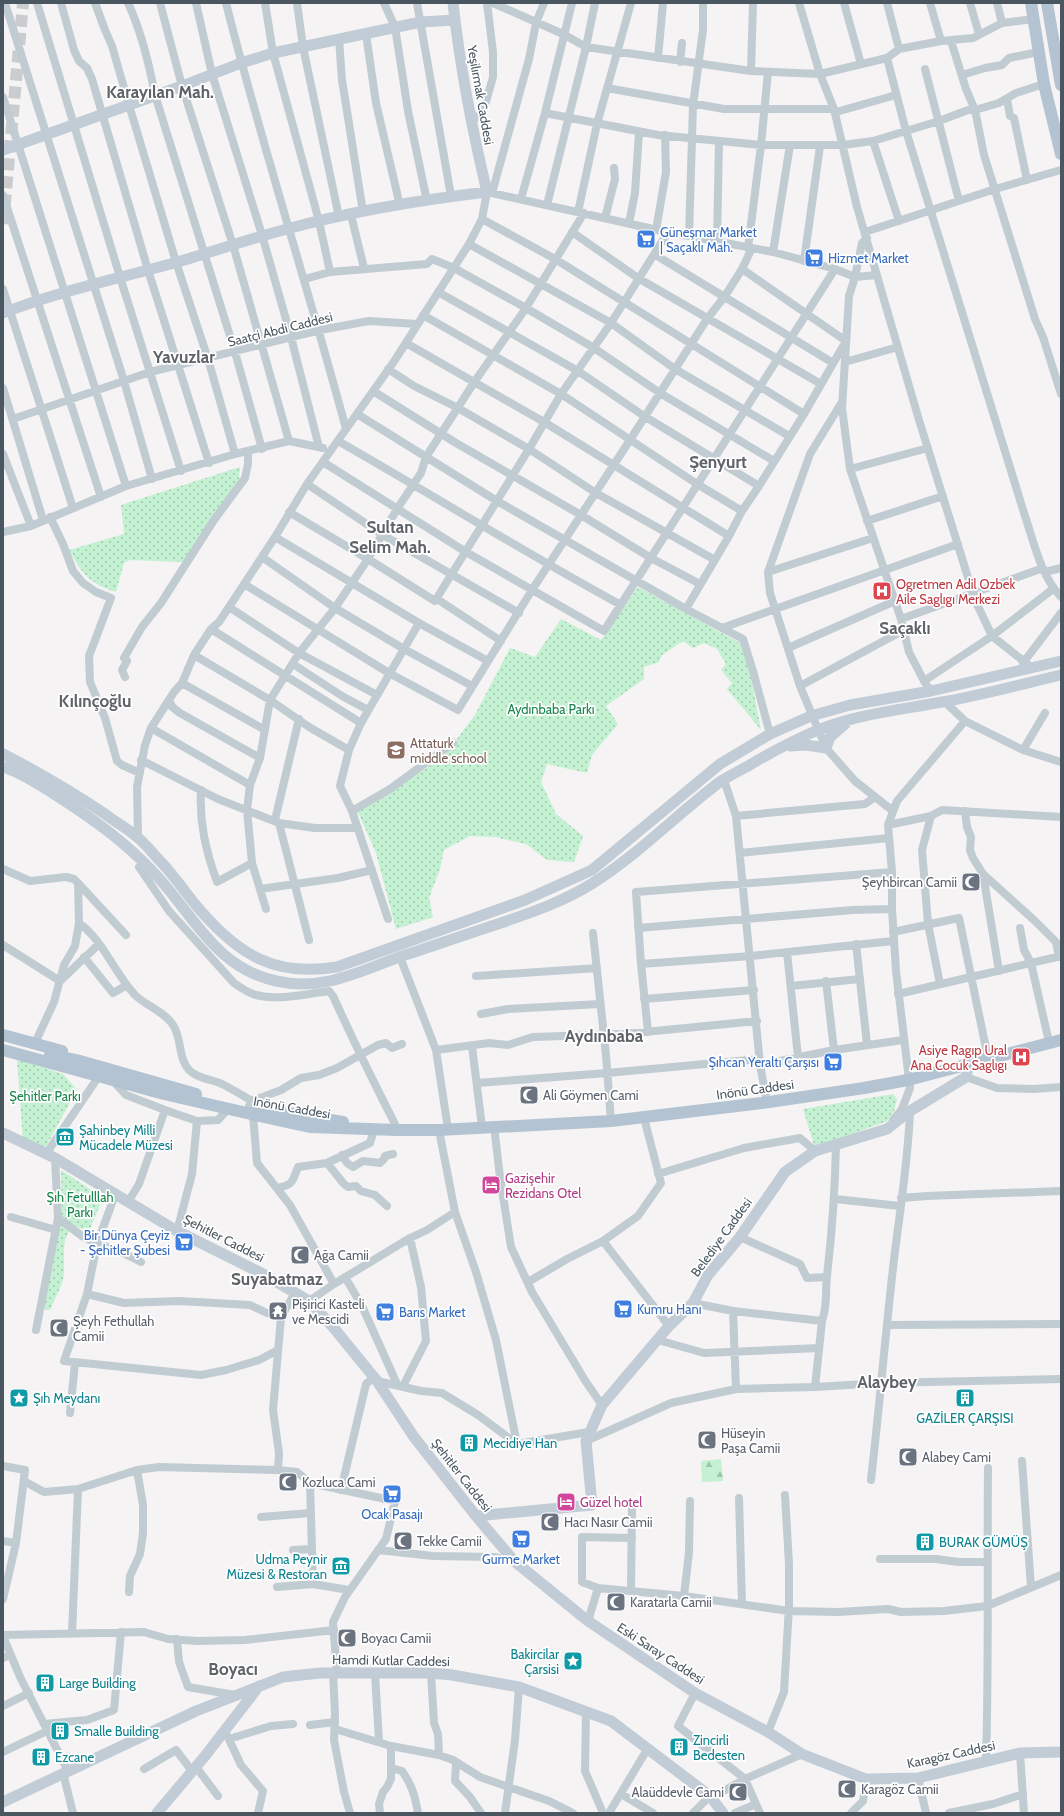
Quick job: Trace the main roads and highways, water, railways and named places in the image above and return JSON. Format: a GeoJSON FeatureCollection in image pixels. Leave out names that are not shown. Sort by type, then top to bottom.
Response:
{"type":"FeatureCollection","features":[{"type":"Feature","properties":{"kind":"main road"},"geometry":{"type":"LineString","coordinates":[[1031,3],[1044,84],[1061,154]]}},
{"type":"Feature","properties":{"kind":"main road"},"geometry":{"type":"LineString","coordinates":[[1047,3],[1061,85]]}},
{"type":"Feature","properties":{"kind":"main road","name":"Inönü Caddesi"},"geometry":{"type":"LineString","coordinates":[[164,1085],[251,1107],[310,1127],[374,1130],[443,1129],[610,1121],[767,1102],[908,1080],[968,1063],[1057,1042],[1061,1035]]}},
{"type":"Feature","properties":{"kind":"main road"},"geometry":{"type":"LineString","coordinates":[[5,1037],[36,1043],[164,1085]]}},
{"type":"Feature","properties":{"kind":"main road"},"geometry":{"type":"LineString","coordinates":[[5,1037],[136,1086]]}},
{"type":"Feature","properties":{"kind":"main road"},"geometry":{"type":"LineString","coordinates":[[3,1050],[136,1086]]}},
{"type":"Feature","properties":{"kind":"main road"},"geometry":{"type":"LineString","coordinates":[[58,1057],[80,1061],[164,1085]]}},
{"type":"Feature","properties":{"kind":"main road","name":"Inönü Caddesi"},"geometry":{"type":"LineString","coordinates":[[136,1086],[227,1110],[251,1107],[342,1122],[396,1126],[440,1125],[443,1129]]}},
{"type":"Feature","properties":{"kind":"tunnel"},"geometry":{"type":"LineString","coordinates":[[3,224],[23,3]]}},
{"type":"Feature","properties":{"kind":"place","name":"Güneşmar Market | Saçaklı Mah."},"geometry":{"type":"Point","coordinates":[646,239]}},
{"type":"Feature","properties":{"kind":"place","name":"Hizmet Market"},"geometry":{"type":"Point","coordinates":[814,258]}},
{"type":"Feature","properties":{"kind":"place","name":"Ogretmen Adil Ozbek Aile Saglıgı Merkezi"},"geometry":{"type":"Point","coordinates":[882,591]}},
{"type":"Feature","properties":{"kind":"place","name":"Attaturk middle school"},"geometry":{"type":"Point","coordinates":[396,750]}},
{"type":"Feature","properties":{"kind":"place","name":"Şeyhbircan Camii"},"geometry":{"type":"Point","coordinates":[971,882]}},
{"type":"Feature","properties":{"kind":"place","name":"Asiye Ragıp Ural Ana Cocuk Saglıgı"},"geometry":{"type":"Point","coordinates":[1021,1057]}},
{"type":"Feature","properties":{"kind":"place","name":"Şıhcan Yeraltı Çarşısı"},"geometry":{"type":"Point","coordinates":[833,1062]}},
{"type":"Feature","properties":{"kind":"place","name":"Ali Göymen Cami"},"geometry":{"type":"Point","coordinates":[529,1095]}},
{"type":"Feature","properties":{"kind":"place","name":"Şahinbey Milli Mücadele Müzesi"},"geometry":{"type":"Point","coordinates":[65,1137]}},
{"type":"Feature","properties":{"kind":"place","name":"Gazişehir Rezidans Otel"},"geometry":{"type":"Point","coordinates":[491,1185]}},
{"type":"Feature","properties":{"kind":"place","name":"Bir Dünya Çeyiz - Şehitler Şubesi"},"geometry":{"type":"Point","coordinates":[184,1242]}},
{"type":"Feature","properties":{"kind":"place","name":"Ağa Camii"},"geometry":{"type":"Point","coordinates":[300,1255]}},
{"type":"Feature","properties":{"kind":"place","name":"Kumru Hanı"},"geometry":{"type":"Point","coordinates":[623,1309]}},
{"type":"Feature","properties":{"kind":"place","name":"Pişirici Kasteli ve Mescidi"},"geometry":{"type":"Point","coordinates":[278,1311]}},
{"type":"Feature","properties":{"kind":"place","name":"Barıs Market"},"geometry":{"type":"Point","coordinates":[385,1312]}},
{"type":"Feature","properties":{"kind":"place","name":"Şeyh Fethullah Camii"},"geometry":{"type":"Point","coordinates":[59,1328]}},
{"type":"Feature","properties":{"kind":"place","name":"Şıh Meydanı"},"geometry":{"type":"Point","coordinates":[19,1398]}},
{"type":"Feature","properties":{"kind":"place","name":"GAZİLER ÇARŞISI"},"geometry":{"type":"Point","coordinates":[965,1398]}},
{"type":"Feature","properties":{"kind":"place","name":"Hüseyin Paşa Camii"},"geometry":{"type":"Point","coordinates":[707,1440]}},
{"type":"Feature","properties":{"kind":"place","name":"Mecidiye Han"},"geometry":{"type":"Point","coordinates":[469,1443]}},
{"type":"Feature","properties":{"kind":"place","name":"Alabey Cami"},"geometry":{"type":"Point","coordinates":[908,1457]}},
{"type":"Feature","properties":{"kind":"place","name":"Kozluca Cami"},"geometry":{"type":"Point","coordinates":[288,1482]}},
{"type":"Feature","properties":{"kind":"place","name":"Ocak Pasajı"},"geometry":{"type":"Point","coordinates":[392,1494]}},
{"type":"Feature","properties":{"kind":"place","name":"Güzel hotel"},"geometry":{"type":"Point","coordinates":[566,1502]}},
{"type":"Feature","properties":{"kind":"place","name":"Hacı Nasır Camii"},"geometry":{"type":"Point","coordinates":[550,1522]}},
{"type":"Feature","properties":{"kind":"place","name":"Gurme Market"},"geometry":{"type":"Point","coordinates":[521,1539]}},
{"type":"Feature","properties":{"kind":"place","name":"Tekke Camii"},"geometry":{"type":"Point","coordinates":[403,1541]}},
{"type":"Feature","properties":{"kind":"place","name":"BURAK GÜMÜŞ"},"geometry":{"type":"Point","coordinates":[925,1542]}},
{"type":"Feature","properties":{"kind":"place","name":"Udma Peynir Müzesi & Restoran"},"geometry":{"type":"Point","coordinates":[341,1566]}},
{"type":"Feature","properties":{"kind":"place","name":"Karatarla Camii"},"geometry":{"type":"Point","coordinates":[616,1602]}},
{"type":"Feature","properties":{"kind":"place","name":"Boyacı Camii"},"geometry":{"type":"Point","coordinates":[347,1638]}},
{"type":"Feature","properties":{"kind":"place","name":"Bakircilar Çarsisi"},"geometry":{"type":"Point","coordinates":[573,1661]}},
{"type":"Feature","properties":{"kind":"place","name":"Large Building"},"geometry":{"type":"Point","coordinates":[45,1683]}},
{"type":"Feature","properties":{"kind":"place","name":"Smalle Building"},"geometry":{"type":"Point","coordinates":[60,1731]}},
{"type":"Feature","properties":{"kind":"place","name":"Zincirli Bedesten"},"geometry":{"type":"Point","coordinates":[679,1747]}},
{"type":"Feature","properties":{"kind":"place","name":"Ezcane"},"geometry":{"type":"Point","coordinates":[41,1757]}},
{"type":"Feature","properties":{"kind":"place","name":"Karagöz Camii"},"geometry":{"type":"Point","coordinates":[847,1789]}},
{"type":"Feature","properties":{"kind":"place","name":"Alaüddevle Cami"},"geometry":{"type":"Point","coordinates":[738,1792]}},
{"type":"Feature","properties":{"kind":"district","name":"Karayılan Mah."},"geometry":{"type":"Point","coordinates":[160,92]}},
{"type":"Feature","properties":{"kind":"district","name":"Yavuzlar"},"geometry":{"type":"Point","coordinates":[184,357]}},
{"type":"Feature","properties":{"kind":"district","name":"Şenyurt"},"geometry":{"type":"Point","coordinates":[718,462]}},
{"type":"Feature","properties":{"kind":"district","name":"Sultan Selim Mah."},"geometry":{"type":"Point","coordinates":[390,537]}},
{"type":"Feature","properties":{"kind":"district","name":"Saçaklı"},"geometry":{"type":"Point","coordinates":[905,628]}},
{"type":"Feature","properties":{"kind":"district","name":"Kılınçoğlu"},"geometry":{"type":"Point","coordinates":[95,701]}},
{"type":"Feature","properties":{"kind":"district","name":"Aydınbaba"},"geometry":{"type":"Point","coordinates":[604,1036]}},
{"type":"Feature","properties":{"kind":"district","name":"Suyabatmaz"},"geometry":{"type":"Point","coordinates":[277,1279]}},
{"type":"Feature","properties":{"kind":"district","name":"Alaybey"},"geometry":{"type":"Point","coordinates":[887,1382]}},
{"type":"Feature","properties":{"kind":"district","name":"Boyacı"},"geometry":{"type":"Point","coordinates":[233,1669]}},
{"type":"Feature","properties":{"kind":"park label","name":"Aydınbaba Parkı"},"geometry":{"type":"Point","coordinates":[551,709]}},
{"type":"Feature","properties":{"kind":"park label","name":"Şehitler Parkı"},"geometry":{"type":"Point","coordinates":[45,1096]}},
{"type":"Feature","properties":{"kind":"park label","name":"Şıh Fetulllah Parkı"},"geometry":{"type":"Point","coordinates":[80,1204]}}]}
